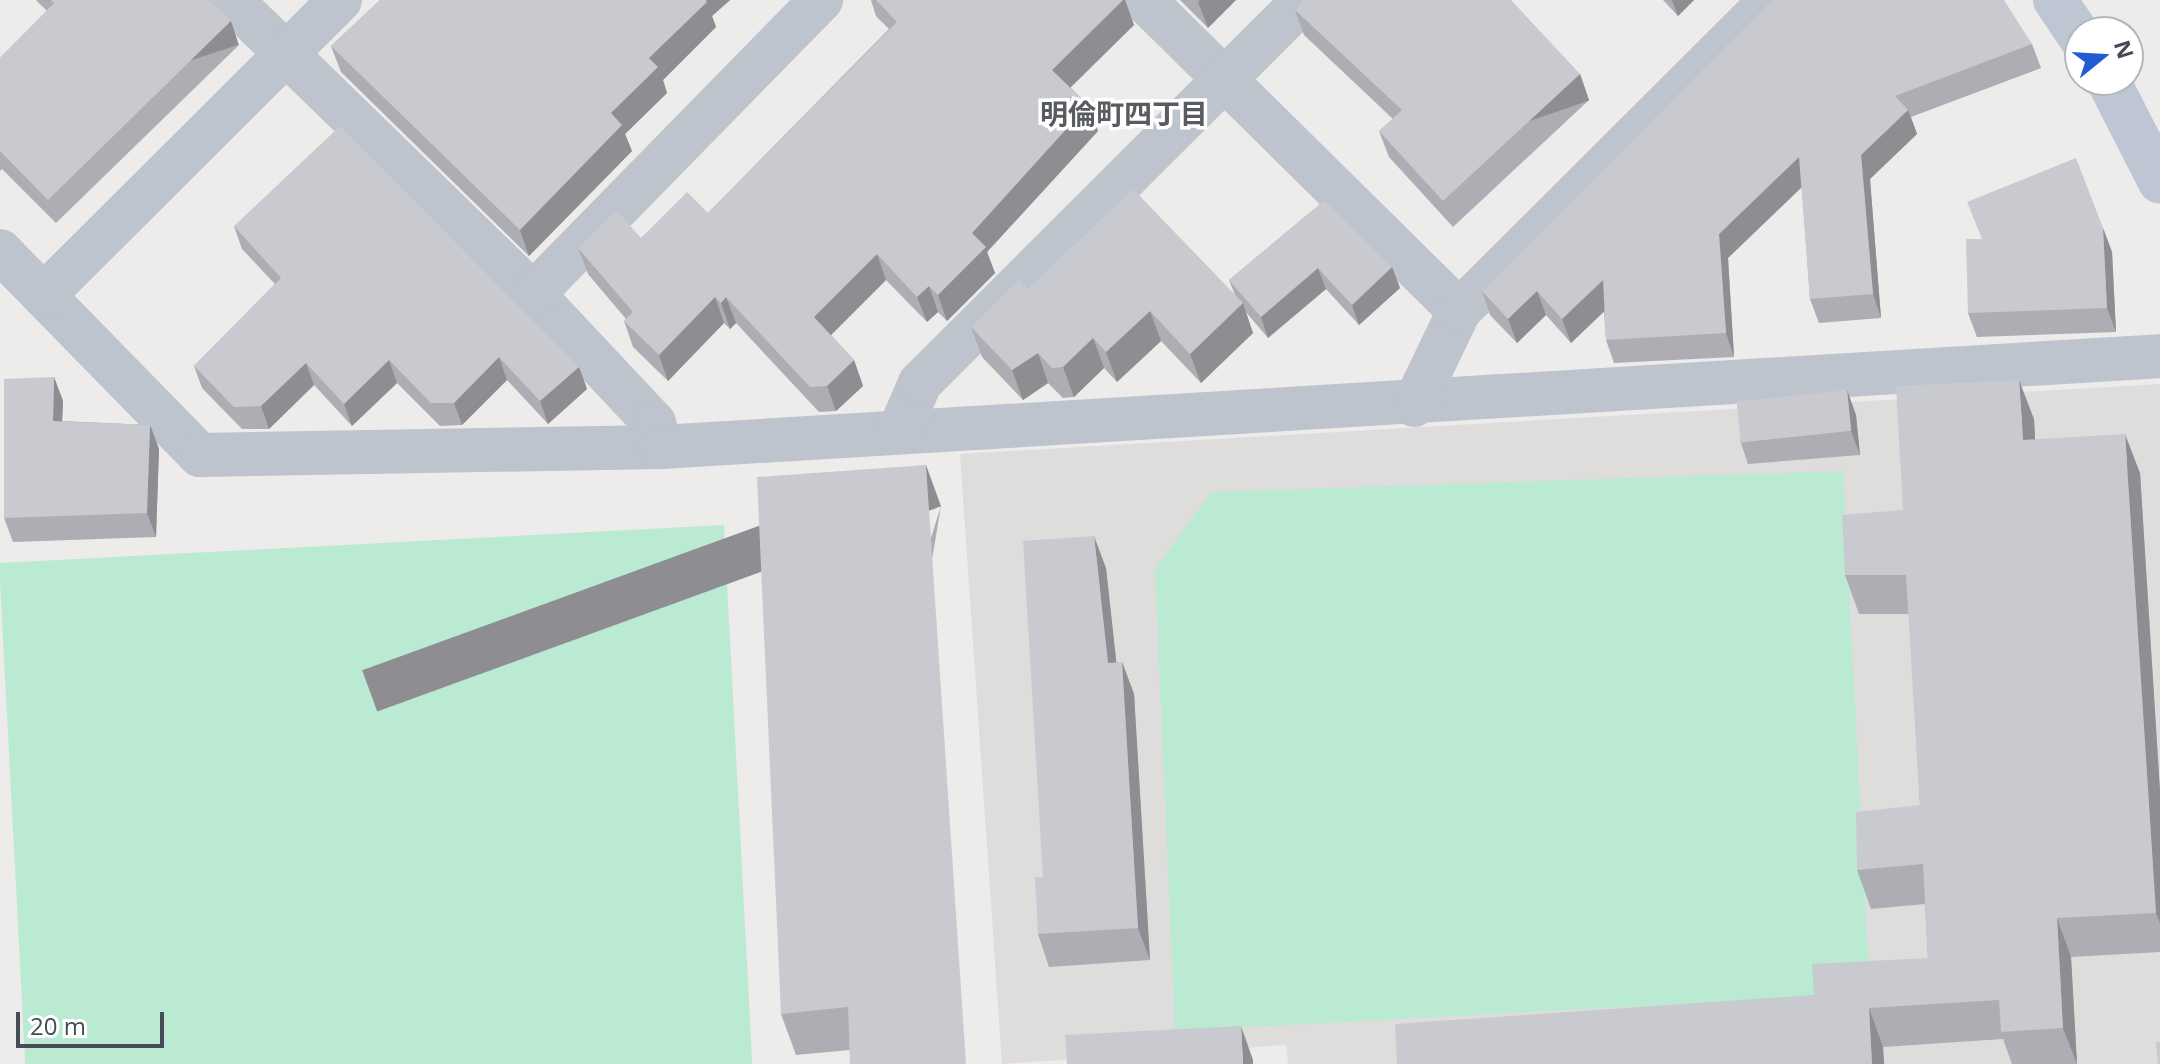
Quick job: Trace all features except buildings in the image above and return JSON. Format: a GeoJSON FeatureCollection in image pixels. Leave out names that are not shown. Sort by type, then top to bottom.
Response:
{"type":"FeatureCollection","features":[{"type":"Feature","properties":{"kind":"street"},"geometry":{"type":"LineString","coordinates":[[231,0],[533,294],[654,423],[661,447]]}},
{"type":"Feature","properties":{"kind":"street"},"geometry":{"type":"LineString","coordinates":[[44,295],[340,0]]}},
{"type":"Feature","properties":{"kind":"street"},"geometry":{"type":"LineString","coordinates":[[533,294],[821,0]]}},
{"type":"Feature","properties":{"kind":"street"},"geometry":{"type":"LineString","coordinates":[[1144,0],[1459,311]]}},
{"type":"Feature","properties":{"kind":"street"},"geometry":{"type":"LineString","coordinates":[[899,432],[920,383],[1304,0]]}},
{"type":"Feature","properties":{"kind":"street"},"geometry":{"type":"LineString","coordinates":[[1414,405],[1459,311],[1771,0]]}},
{"type":"Feature","properties":{"kind":"street"},"geometry":{"type":"LineString","coordinates":[[2116,96],[2160,182]]}},
{"type":"Feature","properties":{"kind":"street"},"geometry":{"type":"LineString","coordinates":[[0,251],[200,455],[661,447],[1414,405],[2160,356]]}},
{"type":"Feature","properties":{"kind":"shaded area"},"geometry":{"type":"Polygon","coordinates":[[[2160,384],[2160,1064],[1288,1064],[1286,1045],[1002,1064],[960,454],[2160,384]]]}},
{"type":"Feature","properties":{"kind":"green space"},"geometry":{"type":"Polygon","coordinates":[[[1843,471],[1870,994],[1175,1031],[1155,569],[1211,492],[1843,471]]]}},
{"type":"Feature","properties":{"kind":"green space"},"geometry":{"type":"Polygon","coordinates":[[[724,525],[752,1064],[25,1064],[0,563],[724,525]]]}},
{"type":"Feature","properties":{"kind":"district","name":"明倫町四丁目"},"geometry":{"type":"Point","coordinates":[1124,113]}}]}
